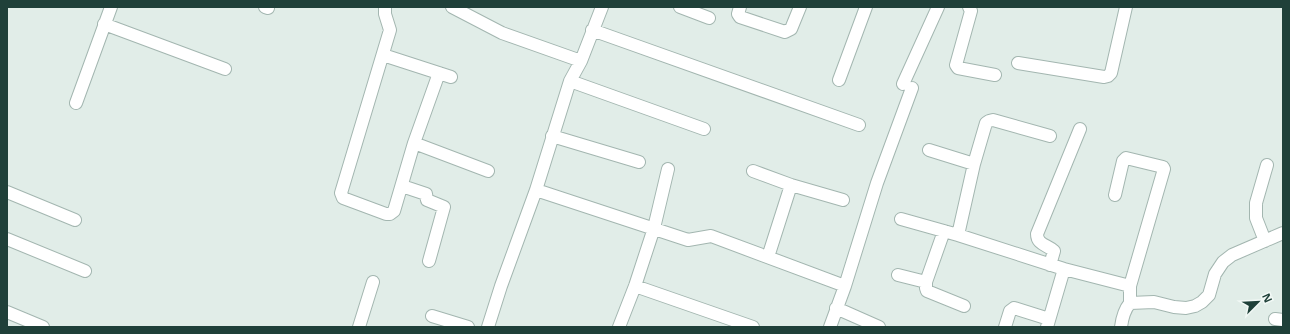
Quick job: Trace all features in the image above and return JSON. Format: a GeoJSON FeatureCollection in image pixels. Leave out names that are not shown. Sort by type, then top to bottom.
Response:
{"type":"FeatureCollection","features":[{"type":"Feature","properties":{"kind":"street"},"geometry":{"type":"LineString","coordinates":[[76,103],[111,7]]}},
{"type":"Feature","properties":{"kind":"street"},"geometry":{"type":"LineString","coordinates":[[386,7],[385,14],[390,30],[341,195],[345,199],[390,214],[395,209],[414,143],[439,73]]}},
{"type":"Feature","properties":{"kind":"street"},"geometry":{"type":"LineString","coordinates":[[452,7],[502,33],[581,61]]}},
{"type":"Feature","properties":{"kind":"street"},"geometry":{"type":"LineString","coordinates":[[680,7],[709,18]]}},
{"type":"Feature","properties":{"kind":"street"},"geometry":{"type":"LineString","coordinates":[[740,7],[738,14],[740,17],[785,32],[791,29],[800,7]]}},
{"type":"Feature","properties":{"kind":"street"},"geometry":{"type":"LineString","coordinates":[[839,80],[866,7]]}},
{"type":"Feature","properties":{"kind":"street"},"geometry":{"type":"LineString","coordinates":[[830,327],[845,286],[907,86],[938,7]]}},
{"type":"Feature","properties":{"kind":"street"},"geometry":{"type":"LineString","coordinates":[[970,7],[971,11],[956,65],[958,68],[995,74]]}},
{"type":"Feature","properties":{"kind":"street"},"geometry":{"type":"LineString","coordinates":[[1018,63],[1104,77],[1108,76],[1111,74],[1126,7]]}},
{"type":"Feature","properties":{"kind":"street"},"geometry":{"type":"LineString","coordinates":[[488,327],[501,286],[536,190],[570,81],[581,61],[599,8]]}},
{"type":"Feature","properties":{"kind":"street"},"geometry":{"type":"LineString","coordinates":[[104,24],[225,68]]}},
{"type":"Feature","properties":{"kind":"street"},"geometry":{"type":"LineString","coordinates":[[592,30],[859,125]]}},
{"type":"Feature","properties":{"kind":"street"},"geometry":{"type":"LineString","coordinates":[[383,55],[451,77]]}},
{"type":"Feature","properties":{"kind":"street"},"geometry":{"type":"LineString","coordinates":[[570,81],[704,129]]}},
{"type":"Feature","properties":{"kind":"street"},"geometry":{"type":"LineString","coordinates":[[958,235],[974,164],[986,125],[990,120],[1050,136]]}},
{"type":"Feature","properties":{"kind":"street"},"geometry":{"type":"LineString","coordinates":[[1050,265],[1054,251],[1042,244],[1037,238],[1037,234],[1080,129]]}},
{"type":"Feature","properties":{"kind":"street"},"geometry":{"type":"LineString","coordinates":[[552,136],[639,162]]}},
{"type":"Feature","properties":{"kind":"street"},"geometry":{"type":"LineString","coordinates":[[414,143],[488,171]]}},
{"type":"Feature","properties":{"kind":"street"},"geometry":{"type":"LineString","coordinates":[[929,150],[974,164]]}},
{"type":"Feature","properties":{"kind":"street"},"geometry":{"type":"LineString","coordinates":[[1115,195],[1123,161],[1126,158],[1163,167],[1164,169],[1130,286],[1130,303],[1122,320],[1121,327]]}},
{"type":"Feature","properties":{"kind":"street"},"geometry":{"type":"LineString","coordinates":[[1265,241],[1256,218],[1256,203],[1267,165]]}},
{"type":"Feature","properties":{"kind":"street"},"geometry":{"type":"LineString","coordinates":[[619,327],[635,286],[654,228],[668,169]]}},
{"type":"Feature","properties":{"kind":"street"},"geometry":{"type":"LineString","coordinates":[[753,171],[791,185],[843,200]]}},
{"type":"Feature","properties":{"kind":"street"},"geometry":{"type":"LineString","coordinates":[[768,257],[791,185]]}},
{"type":"Feature","properties":{"kind":"street"},"geometry":{"type":"LineString","coordinates":[[402,186],[426,194],[427,200],[444,207],[429,261]]}},
{"type":"Feature","properties":{"kind":"street"},"geometry":{"type":"LineString","coordinates":[[536,190],[688,240],[711,236],[845,286]]}},
{"type":"Feature","properties":{"kind":"street"},"geometry":{"type":"LineString","coordinates":[[7,192],[75,220]]}},
{"type":"Feature","properties":{"kind":"street"},"geometry":{"type":"LineString","coordinates":[[901,219],[958,235],[1050,265],[1130,286]]}},
{"type":"Feature","properties":{"kind":"street"},"geometry":{"type":"LineString","coordinates":[[944,231],[926,282],[926,288],[927,291],[964,306]]}},
{"type":"Feature","properties":{"kind":"street"},"geometry":{"type":"LineString","coordinates":[[1130,303],[1154,302],[1174,307],[1186,308],[1195,306],[1209,295],[1215,274],[1223,262],[1232,255],[1283,233]]}},
{"type":"Feature","properties":{"kind":"street"},"geometry":{"type":"LineString","coordinates":[[7,239],[85,271]]}},
{"type":"Feature","properties":{"kind":"street"},"geometry":{"type":"LineString","coordinates":[[1005,327],[1012,308],[1048,323],[1064,269]]}},
{"type":"Feature","properties":{"kind":"street"},"geometry":{"type":"LineString","coordinates":[[898,275],[926,282]]}},
{"type":"Feature","properties":{"kind":"street"},"geometry":{"type":"LineString","coordinates":[[358,327],[372,282]]}},
{"type":"Feature","properties":{"kind":"street"},"geometry":{"type":"LineString","coordinates":[[635,286],[720,322],[753,327]]}},
{"type":"Feature","properties":{"kind":"street"},"geometry":{"type":"LineString","coordinates":[[836,308],[879,327]]}},
{"type":"Feature","properties":{"kind":"street"},"geometry":{"type":"LineString","coordinates":[[7,312],[43,327]]}},
{"type":"Feature","properties":{"kind":"street"},"geometry":{"type":"LineString","coordinates":[[432,316],[468,327]]}}]}
